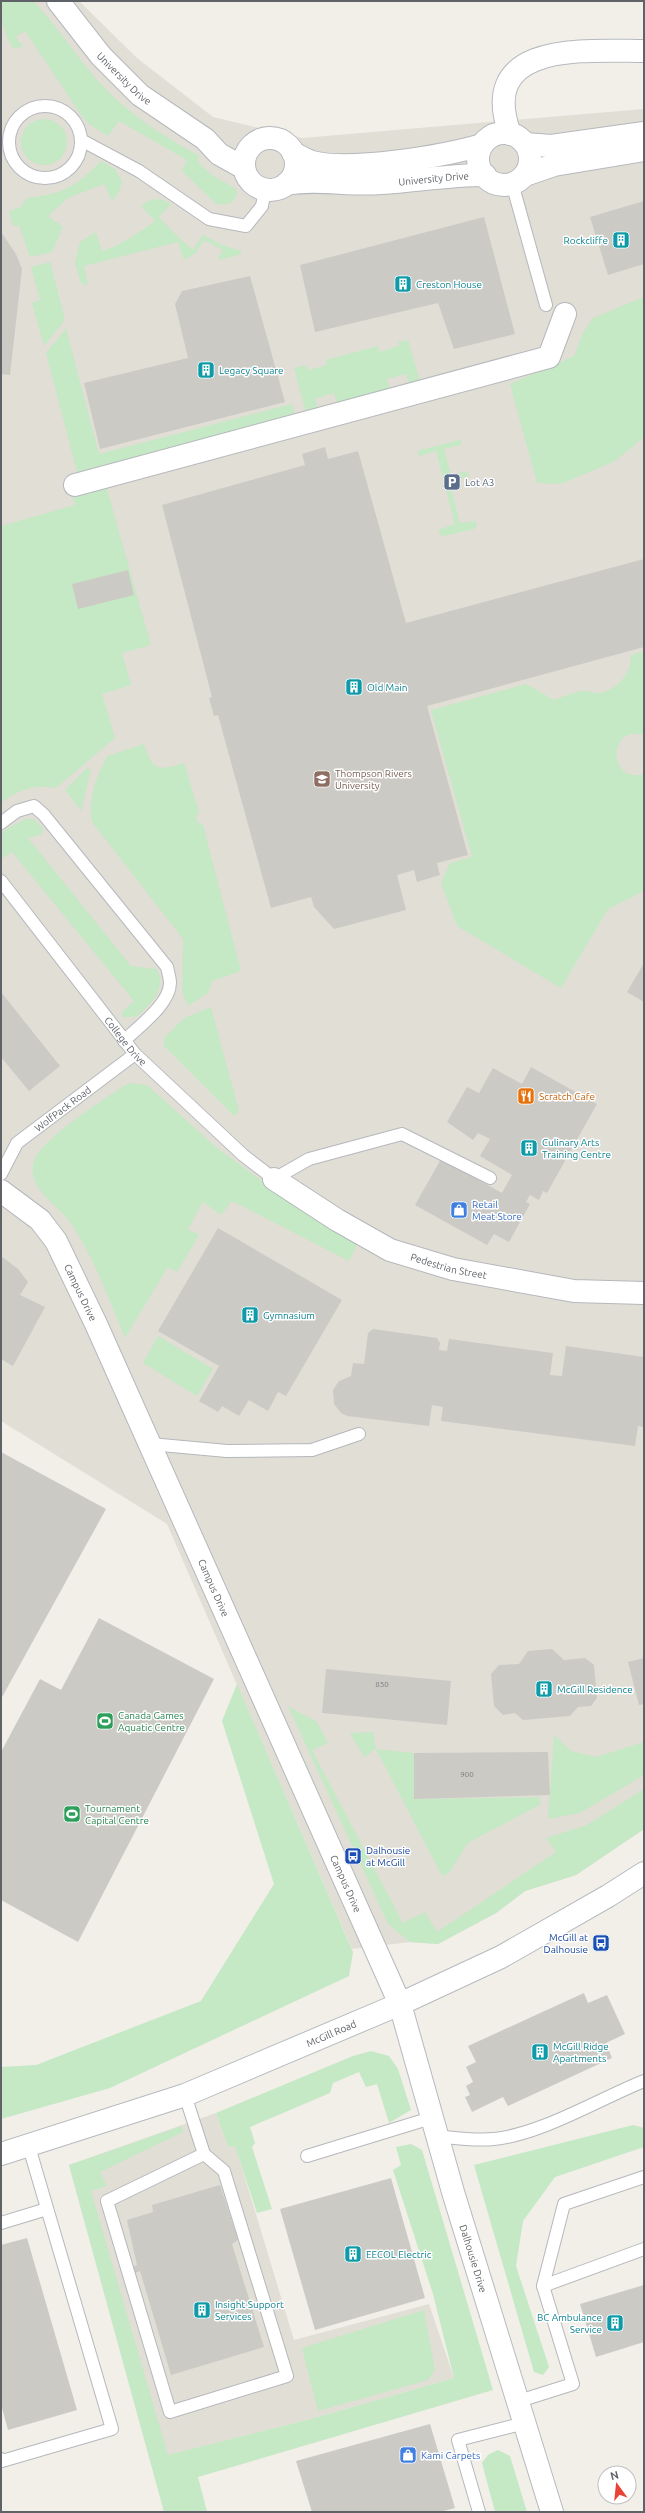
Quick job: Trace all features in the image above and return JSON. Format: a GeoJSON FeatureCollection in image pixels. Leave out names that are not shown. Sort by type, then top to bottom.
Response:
{"type":"FeatureCollection","features":[{"type":"Feature","properties":{"kind":"street","name":"University Drive"},"geometry":{"type":"LineString","coordinates":[[58,1],[100,56],[140,95],[205,139],[219,154],[244,168]]}},
{"type":"Feature","properties":{"kind":"street"},"geometry":{"type":"LineString","coordinates":[[519,179],[530,158],[503,115],[504,99],[508,83],[522,67],[538,58],[568,51],[644,51]]}},
{"type":"Feature","properties":{"kind":"street"},"geometry":{"type":"LineString","coordinates":[[293,153],[295,170],[286,184],[280,188],[265,190],[251,182],[244,168],[246,154],[251,146],[262,140],[274,139],[285,144],[293,153],[312,162],[334,165],[453,154],[482,145],[495,135],[551,146],[644,133]]}},
{"type":"Feature","properties":{"kind":"street","name":"University Drive"},"geometry":{"type":"LineString","coordinates":[[205,139],[251,146]]}},
{"type":"Feature","properties":{"kind":"street"},"geometry":{"type":"LineString","coordinates":[[482,145],[479,161],[484,175],[498,184],[519,179],[554,165],[644,150]]}},
{"type":"Feature","properties":{"kind":"street","name":"University Drive"},"geometry":{"type":"LineString","coordinates":[[286,184],[307,180],[379,184],[456,175],[484,175]]}},
{"type":"Feature","properties":{"kind":"street"},"geometry":{"type":"LineString","coordinates":[[75,485],[549,357],[555,309]]}},
{"type":"Feature","properties":{"kind":"street","name":"Pedestrian Street"},"geometry":{"type":"LineString","coordinates":[[274,1179],[343,1223],[390,1250],[453,1269],[568,1290],[644,1293]]}},
{"type":"Feature","properties":{"kind":"street","name":"Campus Drive"},"geometry":{"type":"LineString","coordinates":[[1,1192],[40,1220],[56,1241],[96,1324],[400,2004]]}},
{"type":"Feature","properties":{"kind":"street","name":"McGill Road"},"geometry":{"type":"LineString","coordinates":[[1,2154],[29,2147],[186,2095],[400,2004],[501,1956],[608,1896],[644,1873]]}},
{"type":"Feature","properties":{"kind":"street","name":"Dalhousie Drive"},"geometry":{"type":"LineString","coordinates":[[400,2004],[434,2127],[552,2512]]}},
{"type":"Feature","properties":{"kind":"lane"},"geometry":{"type":"LineString","coordinates":[[38,107],[59,109],[67,114],[79,130],[81,140],[80,152],[75,163],[66,172],[56,177],[44,179],[32,176],[21,170],[13,161],[9,149],[8,137],[12,126],[20,116],[38,107]]}},
{"type":"Feature","properties":{"kind":"lane"},"geometry":{"type":"LineString","coordinates":[[81,140],[139,170],[209,219],[246,226],[262,206],[265,190]]}},
{"type":"Feature","properties":{"kind":"lane"},"geometry":{"type":"LineString","coordinates":[[519,179],[555,309]]}},
{"type":"Feature","properties":{"kind":"lane"},"geometry":{"type":"LineString","coordinates":[[1,823],[17,811],[34,806],[44,815],[167,967],[170,983],[166,996],[156,1012],[124,1041]]}},
{"type":"Feature","properties":{"kind":"lane","name":"College Drive"},"geometry":{"type":"LineString","coordinates":[[1,881],[135,1054],[242,1155],[274,1179]]}},
{"type":"Feature","properties":{"kind":"lane","name":"WolfPack Road"},"geometry":{"type":"LineString","coordinates":[[1,1174],[17,1144],[135,1054]]}},
{"type":"Feature","properties":{"kind":"lane"},"geometry":{"type":"LineString","coordinates":[[274,1179],[309,1159],[402,1134],[490,1178]]}},
{"type":"Feature","properties":{"kind":"lane"},"geometry":{"type":"LineString","coordinates":[[150,1444],[227,1451],[312,1450],[359,1434]]}},
{"type":"Feature","properties":{"kind":"lane"},"geometry":{"type":"LineString","coordinates":[[307,2156],[434,2127],[472,2140],[496,2139],[519,2133],[579,2111],[644,2081]]}},
{"type":"Feature","properties":{"kind":"lane"},"geometry":{"type":"LineString","coordinates":[[186,2095],[204,2154],[224,2171],[287,2376],[170,2412],[107,2201],[204,2154]]}},
{"type":"Feature","properties":{"kind":"lane"},"geometry":{"type":"LineString","coordinates":[[1,2459],[2,2461],[112,2429],[29,2147]]}},
{"type":"Feature","properties":{"kind":"lane"},"geometry":{"type":"LineString","coordinates":[[519,2401],[573,2384],[543,2286],[564,2204],[644,2177]]}},
{"type":"Feature","properties":{"kind":"lane"},"geometry":{"type":"LineString","coordinates":[[1,2223],[47,2209]]}},
{"type":"Feature","properties":{"kind":"lane"},"geometry":{"type":"LineString","coordinates":[[543,2286],[644,2249]]}},
{"type":"Feature","properties":{"kind":"lane"},"geometry":{"type":"LineString","coordinates":[[479,2512],[458,2440],[525,2423]]}},
{"type":"Feature","properties":{"kind":"shaded area","name":"Thompson Rivers University"},"geometry":{"type":"Polygon","coordinates":[[[1,1],[79,1],[137,58],[213,117],[302,138],[644,109],[644,1829],[576,1875],[525,1891],[496,1913],[438,1944],[410,1942],[352,1949],[167,1524],[1,1421],[1,1]]]}},
{"type":"Feature","properties":{"kind":"shaded area"},"geometry":{"type":"Polygon","coordinates":[[[216,2113],[228,2147],[235,2145],[294,2340],[429,2304],[454,2378],[307,2420],[150,2460],[69,2165],[216,2113]]]}},
{"type":"Feature","properties":{"kind":"green space"},"geometry":{"type":"Polygon","coordinates":[[[1,1],[33,1],[42,10],[98,81],[120,103],[171,140],[198,155],[199,163],[212,175],[236,189],[237,193],[234,200],[224,205],[216,204],[182,171],[187,160],[119,121],[108,136],[90,125],[81,115],[25,31],[16,37],[23,47],[13,48],[3,25],[1,1]]]}},
{"type":"Feature","properties":{"kind":"green space"},"geometry":{"type":"Polygon","coordinates":[[[44,119],[57,123],[63,129],[67,142],[63,155],[57,161],[44,165],[31,161],[25,155],[21,142],[25,129],[31,123],[44,119]]]}},
{"type":"Feature","properties":{"kind":"green space"},"geometry":{"type":"Polygon","coordinates":[[[101,161],[115,169],[122,181],[119,192],[112,201],[104,184],[68,198],[48,216],[63,227],[52,252],[30,257],[19,225],[13,226],[9,211],[21,207],[27,198],[60,191],[77,183],[101,161]]]}},
{"type":"Feature","properties":{"kind":"green space"},"geometry":{"type":"Polygon","coordinates":[[[152,199],[163,200],[171,204],[159,217],[193,250],[203,235],[222,245],[241,251],[241,254],[220,260],[218,258],[223,250],[204,240],[196,253],[184,260],[178,242],[84,266],[88,285],[81,283],[75,263],[80,242],[96,232],[102,251],[130,238],[155,221],[141,206],[152,199]]]}},
{"type":"Feature","properties":{"kind":"green space"},"geometry":{"type":"Polygon","coordinates":[[[50,262],[65,320],[44,346],[32,303],[40,300],[31,267],[50,262]]]}},
{"type":"Feature","properties":{"kind":"green space"},"geometry":{"type":"Polygon","coordinates":[[[644,297],[644,437],[615,461],[561,484],[537,483],[510,384],[574,356],[583,333],[593,318],[644,297]]]}},
{"type":"Feature","properties":{"kind":"green space"},"geometry":{"type":"Polygon","coordinates":[[[66,328],[99,454],[292,404],[295,415],[77,472],[46,353],[66,328]]]}},
{"type":"Feature","properties":{"kind":"green space"},"geometry":{"type":"Polygon","coordinates":[[[408,340],[420,381],[409,384],[406,374],[387,379],[390,390],[337,404],[334,393],[315,399],[318,409],[306,412],[294,368],[306,365],[308,370],[327,365],[326,360],[378,346],[379,352],[399,346],[398,342],[408,340]]]}},
{"type":"Feature","properties":{"kind":"green space"},"geometry":{"type":"Polygon","coordinates":[[[459,440],[462,441],[461,445],[444,449],[451,475],[468,471],[469,476],[449,482],[460,523],[476,521],[477,525],[474,529],[444,536],[440,535],[438,530],[455,524],[436,451],[419,456],[417,451],[459,440]]]}},
{"type":"Feature","properties":{"kind":"green space"},"geometry":{"type":"Polygon","coordinates":[[[106,486],[151,645],[122,653],[131,685],[102,694],[115,738],[56,788],[41,787],[27,789],[20,791],[1,803],[1,526],[75,505],[72,496],[106,486]]]}},
{"type":"Feature","properties":{"kind":"green space"},"geometry":{"type":"Polygon","coordinates":[[[644,651],[644,735],[632,734],[624,738],[618,745],[617,754],[618,763],[623,771],[632,775],[644,774],[644,891],[608,909],[561,988],[457,926],[441,883],[450,863],[472,857],[431,710],[526,684],[554,700],[581,691],[600,693],[613,688],[623,679],[629,668],[631,655],[644,651]]]}},
{"type":"Feature","properties":{"kind":"green space"},"geometry":{"type":"Polygon","coordinates":[[[144,744],[150,759],[158,767],[162,768],[184,763],[199,812],[196,816],[197,822],[203,825],[241,971],[212,981],[208,993],[188,1006],[182,992],[183,939],[92,822],[91,805],[94,788],[107,756],[144,744]]]}},
{"type":"Feature","properties":{"kind":"green space"},"geometry":{"type":"Polygon","coordinates":[[[87,768],[91,770],[81,811],[65,790],[87,768]]]}},
{"type":"Feature","properties":{"kind":"green space"},"geometry":{"type":"Polygon","coordinates":[[[26,819],[34,819],[44,830],[40,835],[28,838],[131,966],[157,969],[160,976],[159,990],[152,1002],[136,1017],[122,1017],[122,1012],[134,1001],[12,852],[1,859],[1,834],[8,828],[26,819]]]}},
{"type":"Feature","properties":{"kind":"green space"},"geometry":{"type":"Polygon","coordinates":[[[211,1007],[239,1111],[234,1116],[164,1046],[164,1038],[184,1018],[211,1007]]]}},
{"type":"Feature","properties":{"kind":"green space"},"geometry":{"type":"Polygon","coordinates":[[[129,1083],[147,1085],[217,1148],[288,1200],[359,1240],[349,1261],[232,1201],[221,1215],[203,1202],[188,1229],[199,1235],[177,1272],[168,1267],[125,1338],[85,1246],[67,1218],[48,1200],[37,1186],[33,1170],[34,1161],[39,1152],[49,1141],[76,1119],[129,1083]]]}},
{"type":"Feature","properties":{"kind":"green space"},"geometry":{"type":"Polygon","coordinates":[[[158,1336],[213,1369],[197,1396],[143,1363],[158,1336]]]}},
{"type":"Feature","properties":{"kind":"green space"},"geometry":{"type":"Polygon","coordinates":[[[237,1684],[353,1952],[349,1976],[110,2088],[1,2119],[1,2067],[36,2065],[201,2001],[274,1884],[222,1721],[237,1684]]]}},
{"type":"Feature","properties":{"kind":"green space"},"geometry":{"type":"Polygon","coordinates":[[[288,1706],[317,1722],[328,1743],[312,1750],[403,1923],[425,1912],[437,1932],[556,1852],[546,1838],[587,1825],[644,1789],[644,1829],[576,1875],[525,1891],[496,1913],[438,1944],[410,1942],[388,1924],[288,1706]]]}},
{"type":"Feature","properties":{"kind":"green space"},"geometry":{"type":"Polygon","coordinates":[[[373,1732],[376,1749],[364,1757],[350,1733],[373,1732]]]}},
{"type":"Feature","properties":{"kind":"green space"},"geometry":{"type":"Polygon","coordinates":[[[554,1735],[571,1751],[596,1757],[644,1742],[644,1775],[580,1813],[548,1819],[554,1735]]]}},
{"type":"Feature","properties":{"kind":"green space"},"geometry":{"type":"Polygon","coordinates":[[[376,1749],[414,1753],[414,1799],[539,1797],[541,1804],[468,1843],[449,1873],[442,1876],[376,1749]]]}},
{"type":"Feature","properties":{"kind":"green space"},"geometry":{"type":"Polygon","coordinates":[[[371,2051],[389,2056],[398,2069],[411,2110],[389,2123],[377,2084],[366,2087],[359,2072],[333,2083],[330,2093],[250,2127],[255,2143],[252,2147],[272,2209],[257,2213],[235,2146],[228,2147],[216,2113],[353,2056],[371,2051]]]}},
{"type":"Feature","properties":{"kind":"green space"},"geometry":{"type":"Polygon","coordinates":[[[633,2125],[644,2128],[644,2147],[555,2177],[523,2221],[516,2266],[549,2367],[543,2375],[534,2372],[474,2165],[633,2125]]]}},
{"type":"Feature","properties":{"kind":"green space"},"geometry":{"type":"Polygon","coordinates":[[[182,2126],[183,2132],[100,2172],[107,2186],[91,2191],[168,2455],[307,2420],[454,2378],[433,2294],[393,2170],[401,2165],[396,2147],[411,2144],[422,2150],[493,2390],[198,2477],[207,2512],[164,2512],[69,2165],[182,2126]]]}},
{"type":"Feature","properties":{"kind":"green space"},"geometry":{"type":"Polygon","coordinates":[[[424,2310],[435,2370],[428,2380],[318,2411],[302,2348],[424,2310]]]}},
{"type":"Feature","properties":{"kind":"green space"},"geometry":{"type":"Polygon","coordinates":[[[498,2450],[510,2456],[527,2512],[495,2512],[482,2463],[488,2455],[498,2450]]]}},
{"type":"Feature","properties":{"kind":"building","name":"Rockcliffe"},"geometry":{"type":"Polygon","coordinates":[[[644,201],[644,264],[608,275],[590,217],[644,201]]]}},
{"type":"Feature","properties":{"kind":"building","name":"Creston House"},"geometry":{"type":"Polygon","coordinates":[[[484,217],[515,334],[454,349],[438,303],[315,332],[300,265],[484,217]]]}},
{"type":"Feature","properties":{"kind":"building"},"geometry":{"type":"Polygon","coordinates":[[[1,232],[16,254],[22,269],[10,375],[1,374],[1,232]]]}},
{"type":"Feature","properties":{"kind":"building","name":"Legacy Square"},"geometry":{"type":"Polygon","coordinates":[[[250,276],[285,402],[100,449],[84,383],[188,358],[175,304],[182,291],[250,276]]]}},
{"type":"Feature","properties":{"kind":"building","name":"Old Main"},"geometry":{"type":"Polygon","coordinates":[[[325,447],[328,459],[358,451],[406,623],[644,559],[644,647],[427,706],[468,855],[437,863],[440,875],[417,882],[414,870],[397,875],[406,910],[334,929],[314,907],[311,897],[271,908],[218,715],[214,716],[209,698],[212,697],[162,505],[305,465],[302,454],[325,447]]]}},
{"type":"Feature","properties":{"kind":"building"},"geometry":{"type":"Polygon","coordinates":[[[128,570],[134,595],[78,609],[72,584],[128,570]]]}},
{"type":"Feature","properties":{"kind":"building"},"geometry":{"type":"Polygon","coordinates":[[[644,963],[644,1002],[627,992],[644,963]]]}},
{"type":"Feature","properties":{"kind":"building"},"geometry":{"type":"Polygon","coordinates":[[[1,992],[60,1066],[29,1091],[1,1057],[1,992]]]}},
{"type":"Feature","properties":{"kind":"building","name":"Culinary Arts Training Centre"},"geometry":{"type":"Polygon","coordinates":[[[531,1067],[597,1104],[547,1193],[543,1191],[539,1200],[530,1195],[526,1202],[530,1204],[509,1242],[494,1234],[487,1245],[415,1205],[441,1159],[502,1193],[512,1175],[480,1156],[490,1139],[478,1133],[473,1140],[447,1122],[467,1087],[479,1093],[493,1068],[522,1084],[531,1067]]]}},
{"type":"Feature","properties":{"kind":"building","name":"Gymnasium"},"geometry":{"type":"Polygon","coordinates":[[[218,1228],[342,1300],[286,1396],[278,1392],[268,1411],[249,1400],[239,1416],[222,1406],[218,1412],[199,1401],[219,1366],[158,1331],[218,1228]]]}},
{"type":"Feature","properties":{"kind":"building"},"geometry":{"type":"Polygon","coordinates":[[[1,1256],[18,1269],[28,1282],[20,1295],[45,1307],[13,1366],[1,1359],[1,1256]]]}},
{"type":"Feature","properties":{"kind":"building"},"geometry":{"type":"Polygon","coordinates":[[[373,1329],[437,1338],[440,1343],[439,1350],[447,1351],[449,1339],[553,1353],[550,1375],[562,1376],[566,1346],[644,1357],[644,1427],[638,1426],[635,1446],[441,1421],[443,1407],[432,1405],[429,1426],[347,1416],[341,1413],[334,1404],[333,1390],[339,1381],[351,1376],[353,1363],[364,1364],[368,1333],[373,1329]]]}},
{"type":"Feature","properties":{"kind":"building"},"geometry":{"type":"Polygon","coordinates":[[[1,1452],[106,1509],[1,1699],[1,1452]]]}},
{"type":"Feature","properties":{"kind":"building","name":"Canada Games Aquatic Centre"},"geometry":{"type":"Polygon","coordinates":[[[99,1618],[214,1679],[78,1942],[1,1900],[1,1752],[40,1679],[61,1690],[99,1618]]]}},
{"type":"Feature","properties":{"kind":"building","name":"McGill Residence"},"geometry":{"type":"Polygon","coordinates":[[[552,1649],[564,1660],[585,1658],[594,1665],[597,1698],[591,1706],[578,1707],[570,1716],[523,1720],[515,1713],[503,1715],[494,1706],[491,1674],[499,1665],[519,1664],[528,1651],[552,1649]]]}},
{"type":"Feature","properties":{"kind":"building"},"geometry":{"type":"Polygon","coordinates":[[[644,1658],[644,1704],[639,1705],[628,1662],[644,1658]]]}},
{"type":"Feature","properties":{"kind":"building"},"geometry":{"type":"Polygon","coordinates":[[[326,1669],[451,1681],[447,1725],[322,1713],[326,1669]]]}},
{"type":"Feature","properties":{"kind":"building"},"geometry":{"type":"Polygon","coordinates":[[[548,1752],[550,1795],[414,1799],[414,1753],[548,1752]]]}},
{"type":"Feature","properties":{"kind":"building","name":"McGill Ridge Apartments"},"geometry":{"type":"Polygon","coordinates":[[[584,1993],[588,2003],[607,1995],[625,2034],[606,2043],[612,2058],[508,2106],[503,2097],[472,2112],[465,2097],[470,2095],[466,2086],[473,2082],[466,2067],[476,2062],[468,2046],[584,1993]]]}},
{"type":"Feature","properties":{"kind":"building","name":"EECOL Electric"},"geometry":{"type":"Polygon","coordinates":[[[391,2178],[425,2298],[315,2330],[280,2209],[391,2178]]]}},
{"type":"Feature","properties":{"kind":"building","name":"Insight Support Services"},"geometry":{"type":"Polygon","coordinates":[[[220,2185],[238,2240],[232,2244],[264,2347],[171,2375],[140,2271],[134,2273],[133,2267],[137,2265],[127,2220],[153,2212],[152,2205],[220,2185]]]}},
{"type":"Feature","properties":{"kind":"building"},"geometry":{"type":"Polygon","coordinates":[[[27,2238],[77,2410],[8,2430],[1,2404],[1,2245],[27,2238]]]}},
{"type":"Feature","properties":{"kind":"building","name":"BC Ambulance Service"},"geometry":{"type":"Polygon","coordinates":[[[644,2285],[644,2342],[596,2357],[580,2304],[644,2285]]]}},
{"type":"Feature","properties":{"kind":"building"},"geometry":{"type":"Polygon","coordinates":[[[430,2424],[455,2508],[440,2512],[312,2512],[296,2461],[430,2424]]]}},
{"type":"Feature","properties":{"kind":"place","name":"Rockcliffe"},"geometry":{"type":"Point","coordinates":[621,240]}},
{"type":"Feature","properties":{"kind":"place","name":"Creston House"},"geometry":{"type":"Point","coordinates":[403,284]}},
{"type":"Feature","properties":{"kind":"place","name":"Legacy Square"},"geometry":{"type":"Point","coordinates":[206,370]}},
{"type":"Feature","properties":{"kind":"place","name":"Lot A3"},"geometry":{"type":"Point","coordinates":[452,482]}},
{"type":"Feature","properties":{"kind":"place","name":"Old Main"},"geometry":{"type":"Point","coordinates":[354,687]}},
{"type":"Feature","properties":{"kind":"place","name":"Thompson Rivers University"},"geometry":{"type":"Point","coordinates":[322,779]}},
{"type":"Feature","properties":{"kind":"place","name":"Scratch Cafe"},"geometry":{"type":"Point","coordinates":[526,1096]}},
{"type":"Feature","properties":{"kind":"place","name":"Culinary Arts Training Centre"},"geometry":{"type":"Point","coordinates":[529,1148]}},
{"type":"Feature","properties":{"kind":"place","name":"Retail Meat Store"},"geometry":{"type":"Point","coordinates":[459,1210]}},
{"type":"Feature","properties":{"kind":"place","name":"Gymnasium"},"geometry":{"type":"Point","coordinates":[250,1315]}},
{"type":"Feature","properties":{"kind":"place","name":"McGill Residence"},"geometry":{"type":"Point","coordinates":[544,1689]}},
{"type":"Feature","properties":{"kind":"place","name":"Canada Games Aquatic Centre"},"geometry":{"type":"Point","coordinates":[105,1721]}},
{"type":"Feature","properties":{"kind":"place","name":"Tournament Capital Centre"},"geometry":{"type":"Point","coordinates":[72,1814]}},
{"type":"Feature","properties":{"kind":"place","name":"Dalhousie at McGill"},"geometry":{"type":"Point","coordinates":[353,1856]}},
{"type":"Feature","properties":{"kind":"place","name":"McGill at Dalhousie"},"geometry":{"type":"Point","coordinates":[601,1943]}},
{"type":"Feature","properties":{"kind":"place","name":"McGill Ridge Apartments"},"geometry":{"type":"Point","coordinates":[540,2052]}},
{"type":"Feature","properties":{"kind":"place","name":"EECOL Electric"},"geometry":{"type":"Point","coordinates":[353,2254]}},
{"type":"Feature","properties":{"kind":"place","name":"Insight Support Services"},"geometry":{"type":"Point","coordinates":[202,2310]}},
{"type":"Feature","properties":{"kind":"place","name":"BC Ambulance Service"},"geometry":{"type":"Point","coordinates":[615,2323]}},
{"type":"Feature","properties":{"kind":"place","name":"Kami Carpets"},"geometry":{"type":"Point","coordinates":[408,2455]}}]}
